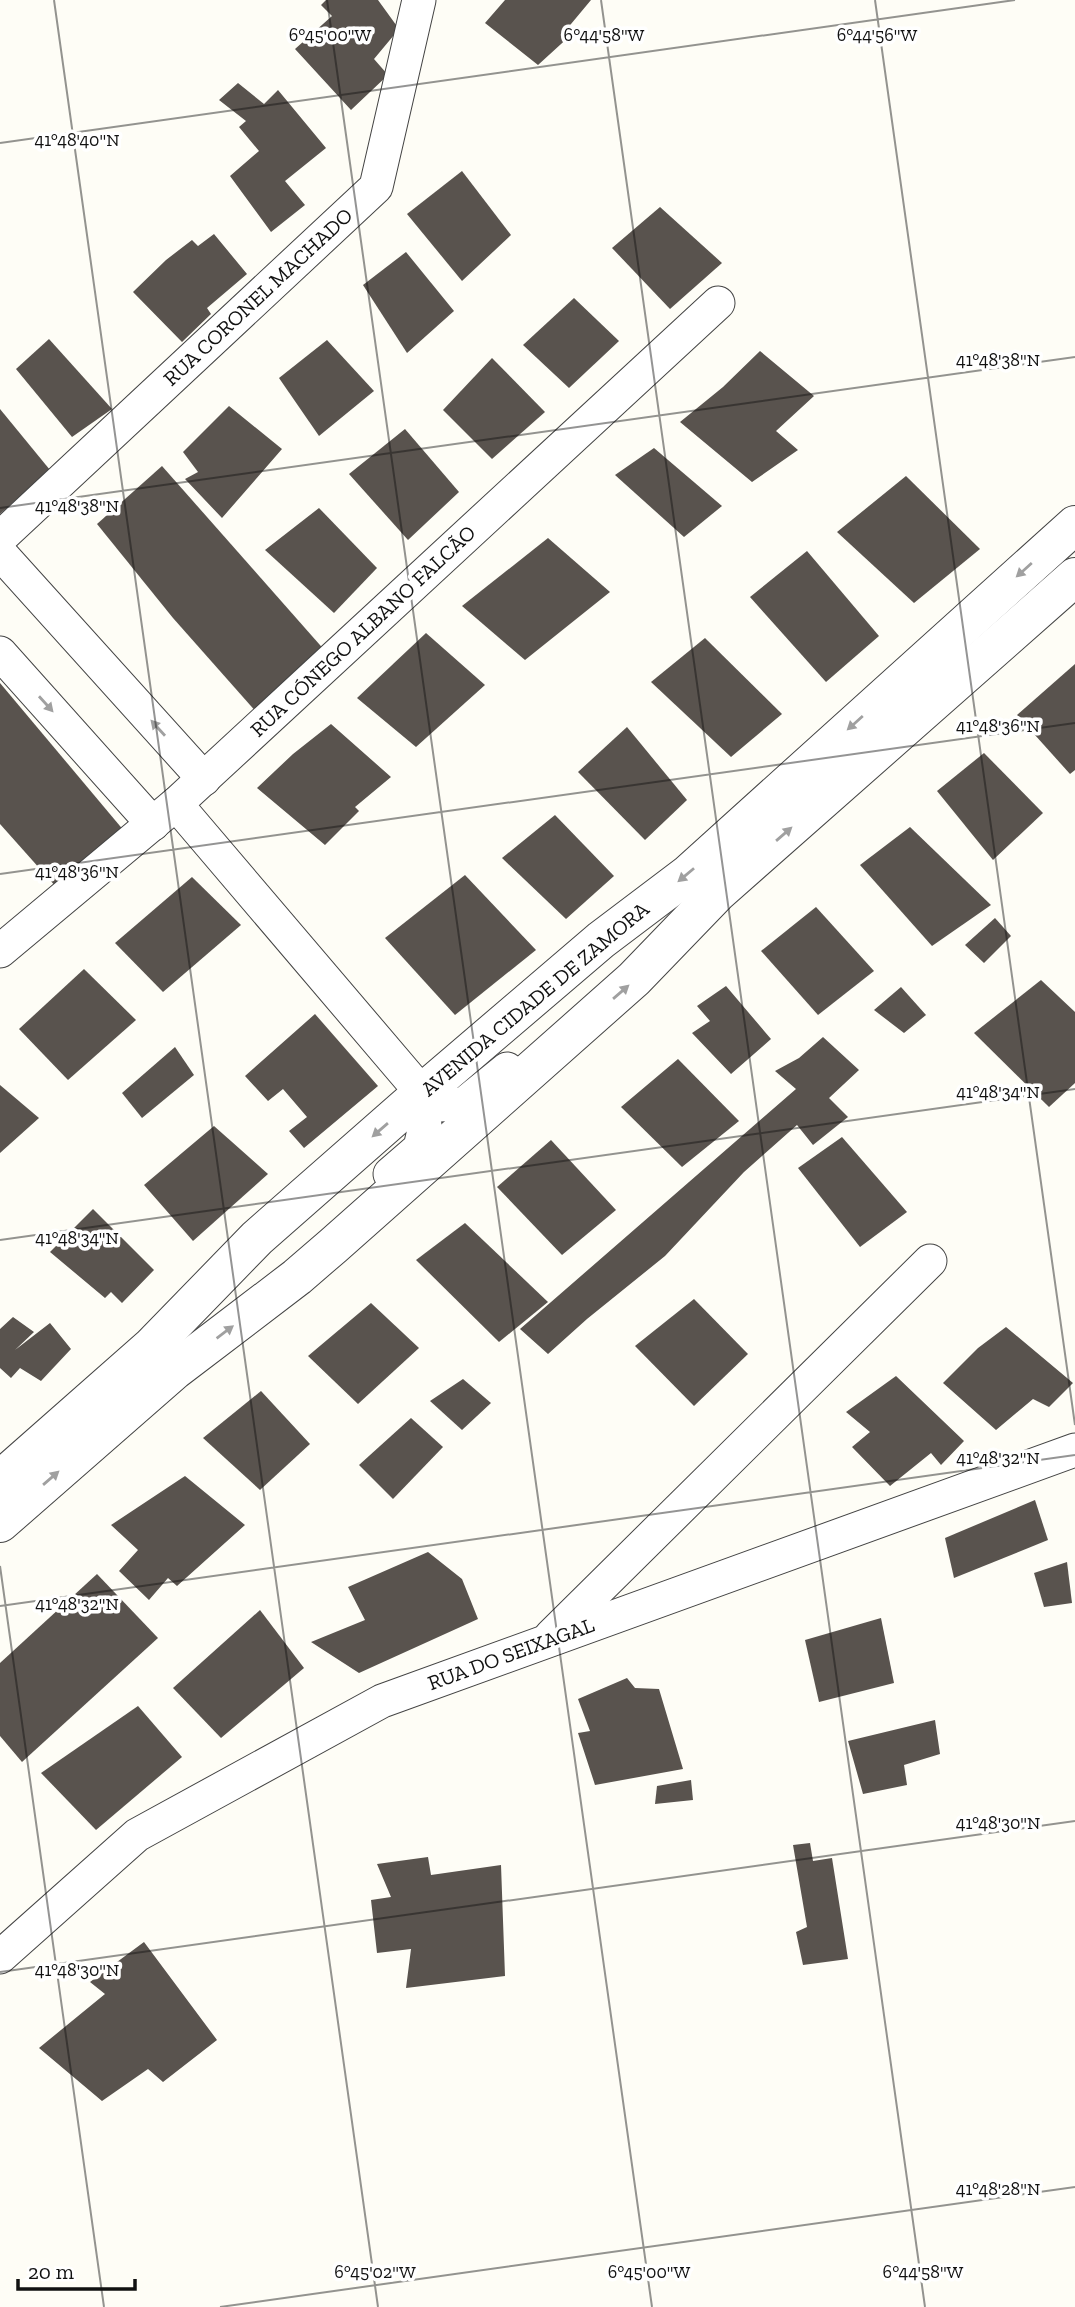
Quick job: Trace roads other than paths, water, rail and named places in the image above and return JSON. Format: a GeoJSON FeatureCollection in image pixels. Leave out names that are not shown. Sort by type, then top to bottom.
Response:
{"type":"FeatureCollection","features":[{"type":"Feature","properties":{"kind":"street","name":"RUA CORONEL MACHADO"},"geometry":{"type":"LineString","coordinates":[[0,538],[376,187],[419,0]]}},
{"type":"Feature","properties":{"kind":"street","name":"RUA CÓNEGO ALBANO FALCÃO"},"geometry":{"type":"LineString","coordinates":[[0,951],[204,779],[718,303]]}},
{"type":"Feature","properties":{"kind":"street","name":"AVENIDA CIDADE DE ZAMORA"},"geometry":{"type":"LineString","coordinates":[[0,1479],[152,1346],[257,1238],[601,940],[687,875],[1075,524]]}},
{"type":"Feature","properties":{"kind":"street"},"geometry":{"type":"LineString","coordinates":[[0,552],[204,779]]}},
{"type":"Feature","properties":{"kind":"street","name":"AVENIDA CIDADE DE ZAMORA"},"geometry":{"type":"LineString","coordinates":[[0,1523],[175,1370],[297,1277],[333,1246],[635,979],[717,893],[1075,577]]}},
{"type":"Feature","properties":{"kind":"street"},"geometry":{"type":"LineString","coordinates":[[0,653],[165,814],[422,1093],[439,1105],[464,1104],[552,1032],[584,1024]]}},
{"type":"Feature","properties":{"kind":"street"},"geometry":{"type":"LineString","coordinates":[[333,1246],[349,1209],[420,1148],[425,1126],[422,1093]]}},
{"type":"Feature","properties":{"kind":"street"},"geometry":{"type":"LineString","coordinates":[[544,1642],[930,1261]]}},
{"type":"Feature","properties":{"kind":"street","name":"RUA DO SEIXAGAL"},"geometry":{"type":"LineString","coordinates":[[0,1957],[137,1835],[382,1701],[1075,1450]]}}]}
